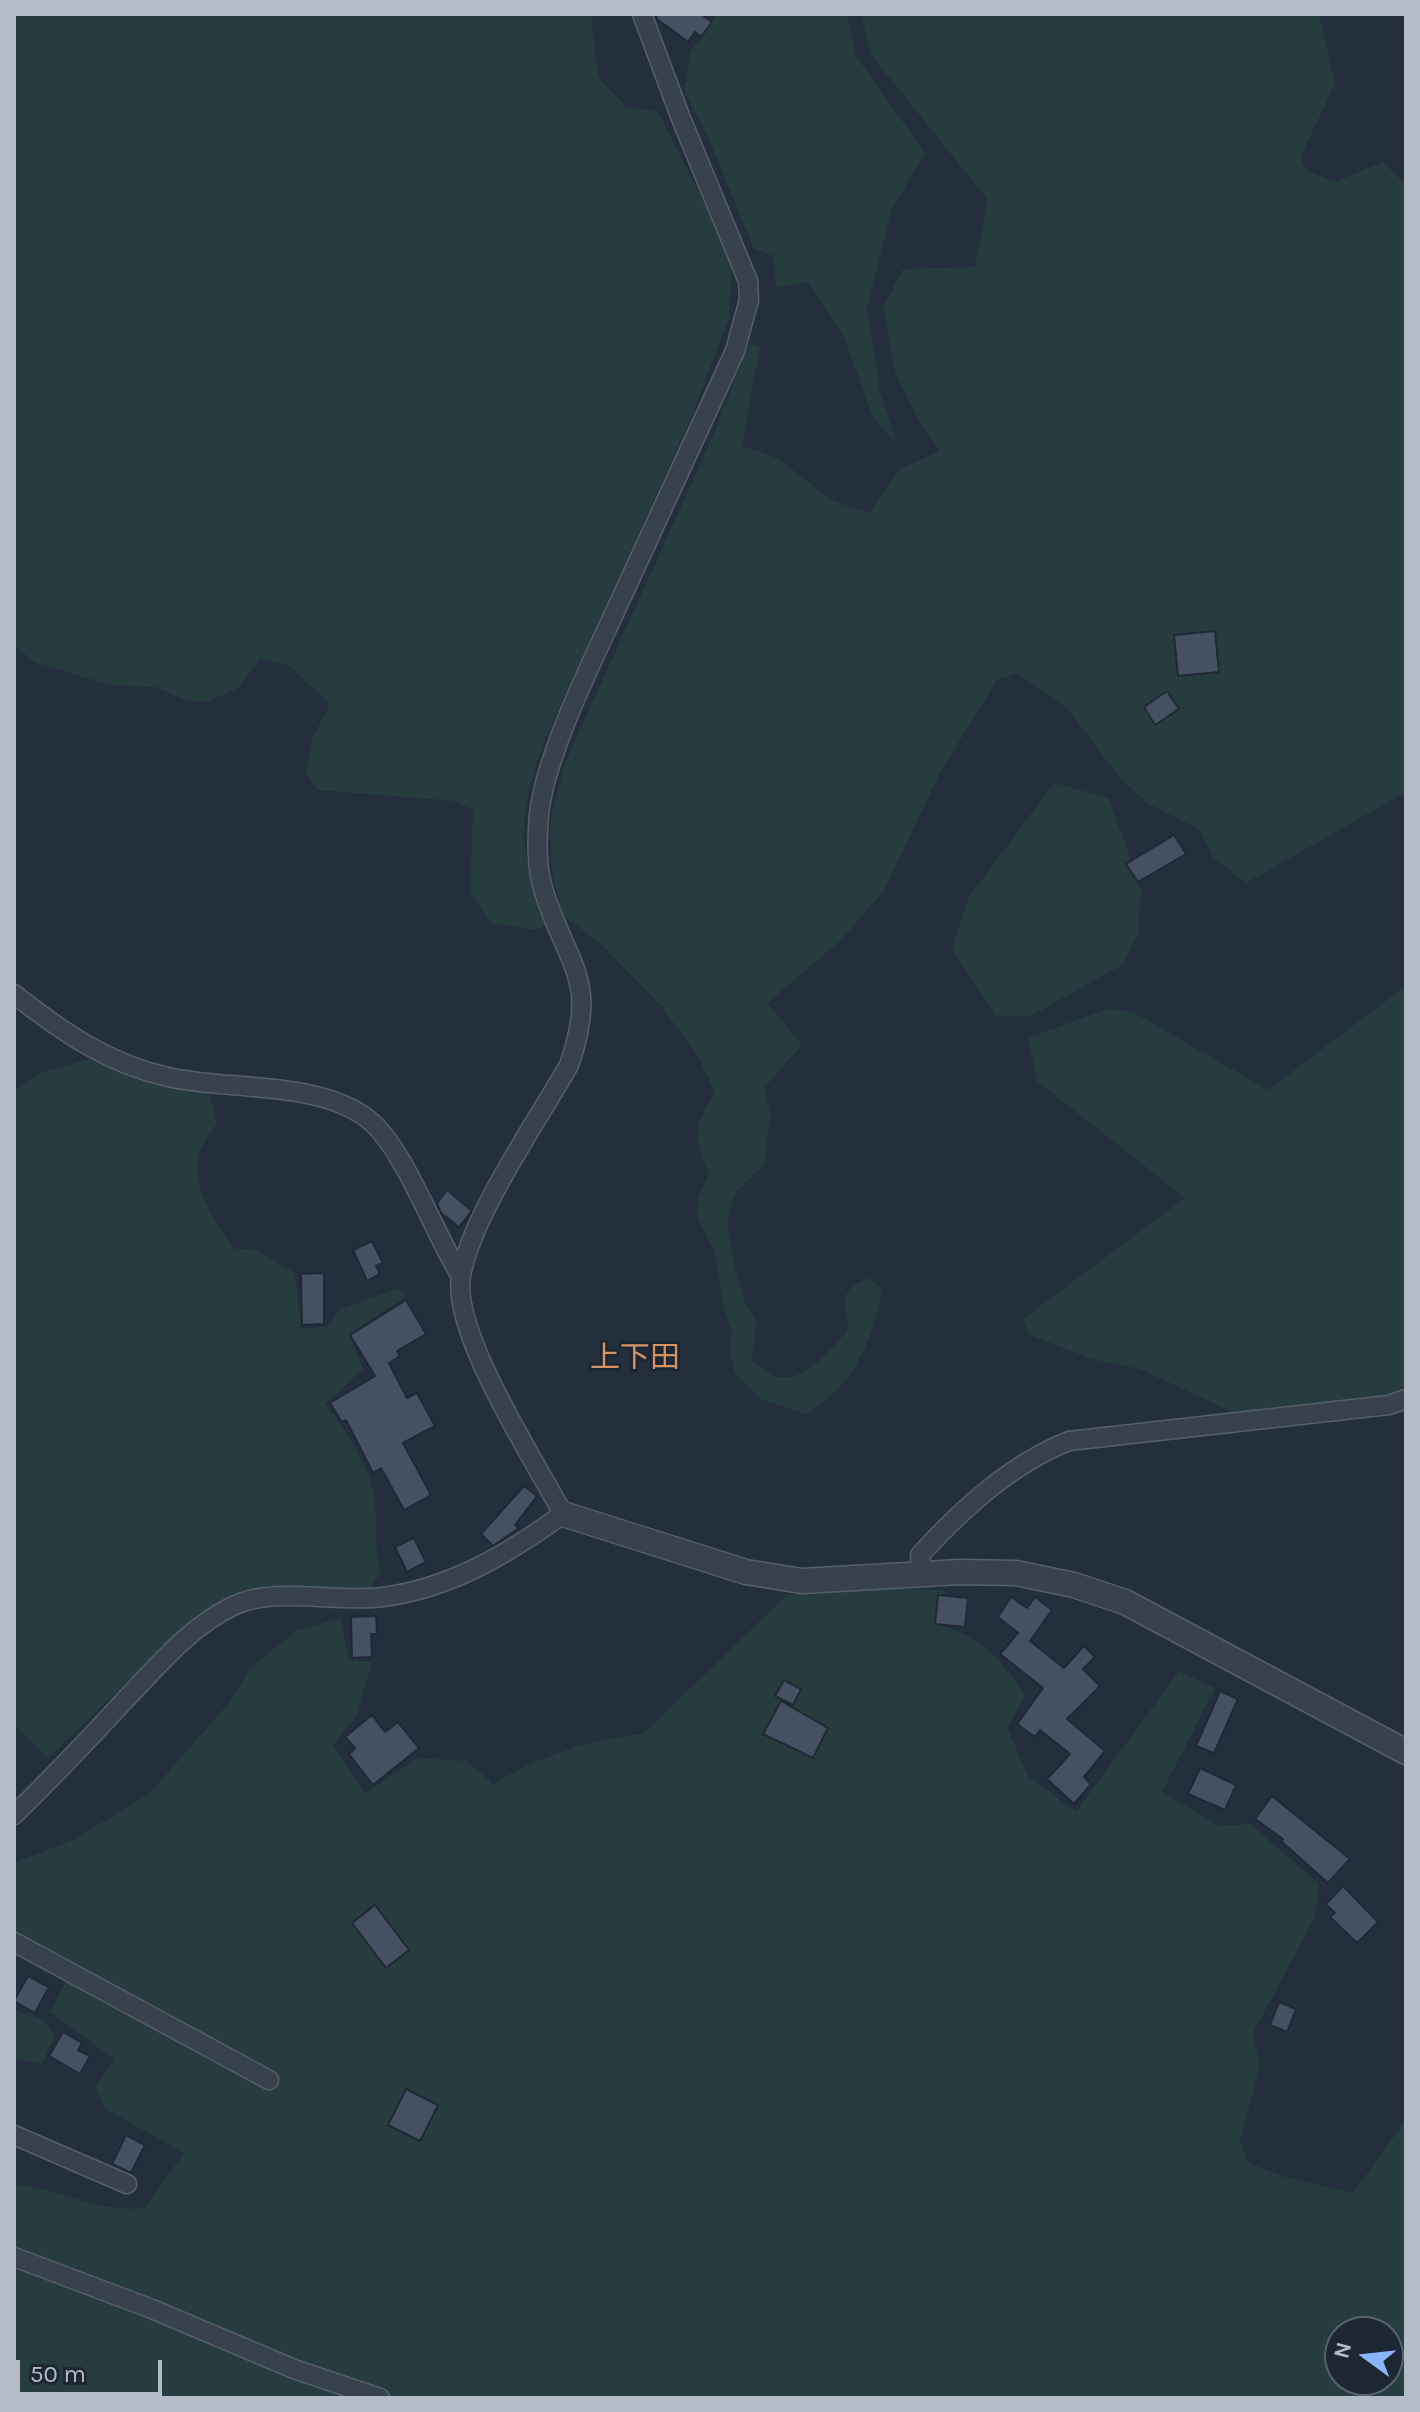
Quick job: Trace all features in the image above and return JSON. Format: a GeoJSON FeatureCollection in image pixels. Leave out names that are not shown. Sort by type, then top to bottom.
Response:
{"type":"FeatureCollection","features":[{"type":"Feature","properties":{"kind":"street"},"geometry":{"type":"LineString","coordinates":[[461,1276],[486,1208],[569,1065],[578,1040],[581,984],[574,959],[545,893],[538,860],[539,811],[587,672],[735,351],[749,300],[748,281],[739,253],[680,116],[642,14]]}},
{"type":"Feature","properties":{"kind":"street"},"geometry":{"type":"LineString","coordinates":[[14,994],[87,1048],[164,1077],[201,1084],[301,1093],[351,1108],[370,1121],[390,1144],[440,1243],[461,1276],[466,1318],[476,1351],[563,1514],[760,1574],[802,1581],[1016,1573],[1074,1585],[1125,1602],[1406,1752]]}},
{"type":"Feature","properties":{"kind":"street"},"geometry":{"type":"LineString","coordinates":[[921,1575],[920,1555],[947,1525],[1040,1452],[1069,1441],[1389,1405],[1406,1399]]}},
{"type":"Feature","properties":{"kind":"street"},"geometry":{"type":"LineString","coordinates":[[14,1815],[171,1652],[206,1621],[235,1604],[259,1599],[383,1597],[422,1588],[465,1575],[516,1548],[563,1514]]}},
{"type":"Feature","properties":{"kind":"street"},"geometry":{"type":"LineString","coordinates":[[14,1942],[269,2080]]}},
{"type":"Feature","properties":{"kind":"street"},"geometry":{"type":"LineString","coordinates":[[14,2135],[127,2184]]}},
{"type":"Feature","properties":{"kind":"street"},"geometry":{"type":"LineString","coordinates":[[14,2257],[152,2309],[294,2369],[380,2398]]}},
{"type":"Feature","properties":{"kind":"green space"},"geometry":{"type":"Polygon","coordinates":[[[14,14],[591,14],[598,77],[626,107],[658,112],[732,257],[729,318],[690,420],[536,765],[525,810],[525,851],[547,925],[535,930],[491,923],[470,893],[473,810],[455,801],[318,790],[306,773],[313,737],[330,704],[288,665],[260,659],[238,688],[209,701],[188,701],[156,687],[110,685],[35,662],[14,646],[14,14]]]}},
{"type":"Feature","properties":{"kind":"green space"},"geometry":{"type":"Polygon","coordinates":[[[718,14],[847,14],[856,56],[925,153],[892,209],[867,307],[880,392],[898,445],[873,418],[844,337],[808,282],[776,288],[773,256],[754,249],[705,130],[684,92],[690,52],[718,14]]]}},
{"type":"Feature","properties":{"kind":"green space"},"geometry":{"type":"Polygon","coordinates":[[[861,14],[1319,14],[1335,84],[1300,158],[1309,172],[1335,182],[1383,162],[1406,185],[1406,792],[1246,883],[1213,857],[1199,829],[1147,803],[1120,778],[1067,708],[1016,673],[997,680],[941,771],[883,892],[839,942],[767,1003],[802,1045],[764,1088],[771,1114],[764,1165],[734,1195],[727,1223],[745,1302],[757,1323],[751,1360],[778,1377],[788,1377],[808,1369],[849,1328],[844,1298],[852,1286],[869,1278],[882,1290],[873,1328],[849,1376],[823,1403],[806,1414],[761,1399],[735,1374],[730,1354],[732,1333],[725,1312],[715,1252],[697,1217],[698,1198],[709,1174],[698,1140],[699,1124],[715,1093],[698,1056],[662,1007],[602,945],[562,914],[552,871],[550,821],[565,763],[709,445],[749,344],[760,346],[742,446],[779,459],[831,500],[869,513],[900,469],[940,451],[922,426],[896,375],[883,308],[903,269],[975,267],[988,200],[871,55],[861,14]]]}},
{"type":"Feature","properties":{"kind":"green space"},"geometry":{"type":"Polygon","coordinates":[[[1054,783],[1109,798],[1141,890],[1138,935],[1122,965],[1029,1017],[995,1015],[952,949],[969,897],[1054,783]]]}},
{"type":"Feature","properties":{"kind":"green space"},"geometry":{"type":"Polygon","coordinates":[[[1406,986],[1406,1390],[1379,1398],[1239,1415],[1140,1369],[1091,1359],[1028,1334],[1023,1319],[1185,1198],[1037,1081],[1028,1038],[1108,1009],[1133,1012],[1268,1090],[1406,986]]]}},
{"type":"Feature","properties":{"kind":"green space"},"geometry":{"type":"Polygon","coordinates":[[[93,1058],[210,1095],[217,1123],[200,1150],[197,1163],[206,1203],[235,1249],[255,1250],[295,1273],[301,1329],[329,1326],[339,1310],[399,1288],[406,1297],[349,1334],[363,1369],[325,1404],[357,1451],[373,1491],[381,1573],[367,1592],[237,1596],[196,1615],[48,1758],[14,1725],[14,1090],[41,1073],[93,1058]]]}},
{"type":"Feature","properties":{"kind":"green space"},"geometry":{"type":"Polygon","coordinates":[[[870,1588],[944,1590],[940,1626],[980,1643],[1026,1695],[1007,1727],[1028,1776],[1076,1812],[1179,1671],[1215,1688],[1162,1792],[1219,1826],[1250,1824],[1319,1884],[1315,1917],[1253,2033],[1260,2065],[1240,2140],[1247,2162],[1285,2177],[1353,2193],[1406,2120],[1406,2398],[14,2398],[14,2184],[111,2207],[144,2208],[184,2153],[104,2108],[96,2087],[114,2059],[50,2012],[75,1963],[14,1931],[14,1863],[73,1840],[149,1794],[227,1705],[251,1667],[296,1631],[341,1618],[348,1659],[372,1662],[357,1715],[333,1745],[365,1793],[418,1758],[467,1761],[493,1784],[529,1764],[580,1745],[644,1733],[788,1594],[870,1588]]]}},
{"type":"Feature","properties":{"kind":"green space"},"geometry":{"type":"Polygon","coordinates":[[[14,2010],[43,2020],[55,2035],[42,2064],[14,2058],[14,2010]]]}},
{"type":"Feature","properties":{"kind":"building"},"geometry":{"type":"Polygon","coordinates":[[[655,14],[701,14],[712,22],[701,37],[695,32],[688,42],[657,19],[655,14]]]}},
{"type":"Feature","properties":{"kind":"building"},"geometry":{"type":"Polygon","coordinates":[[[1215,631],[1219,672],[1178,676],[1174,635],[1215,631]]]}},
{"type":"Feature","properties":{"kind":"building"},"geometry":{"type":"Polygon","coordinates":[[[1167,691],[1179,709],[1155,725],[1144,707],[1167,691]]]}},
{"type":"Feature","properties":{"kind":"building"},"geometry":{"type":"Polygon","coordinates":[[[1174,835],[1186,854],[1138,882],[1126,864],[1174,835]]]}},
{"type":"Feature","properties":{"kind":"building"},"geometry":{"type":"Polygon","coordinates":[[[447,1190],[472,1211],[459,1227],[441,1213],[437,1203],[447,1190]]]}},
{"type":"Feature","properties":{"kind":"building"},"geometry":{"type":"Polygon","coordinates":[[[372,1241],[383,1263],[376,1266],[380,1274],[367,1281],[353,1250],[372,1241]]]}},
{"type":"Feature","properties":{"kind":"building"},"geometry":{"type":"Polygon","coordinates":[[[324,1273],[324,1324],[302,1325],[301,1274],[324,1273]]]}},
{"type":"Feature","properties":{"kind":"building"},"geometry":{"type":"Polygon","coordinates":[[[406,1300],[426,1334],[397,1351],[400,1356],[389,1363],[407,1398],[417,1393],[435,1426],[403,1443],[431,1495],[404,1510],[381,1468],[373,1473],[346,1420],[342,1422],[330,1403],[375,1376],[350,1335],[406,1300]]]}},
{"type":"Feature","properties":{"kind":"building"},"geometry":{"type":"Polygon","coordinates":[[[524,1486],[537,1496],[515,1525],[519,1528],[493,1546],[481,1534],[524,1486]]]}},
{"type":"Feature","properties":{"kind":"building"},"geometry":{"type":"Polygon","coordinates":[[[414,1538],[426,1562],[407,1572],[395,1547],[414,1538]]]}},
{"type":"Feature","properties":{"kind":"building"},"geometry":{"type":"Polygon","coordinates":[[[938,1595],[968,1598],[965,1627],[935,1624],[938,1595]]]}},
{"type":"Feature","properties":{"kind":"building"},"geometry":{"type":"Polygon","coordinates":[[[1011,1597],[1027,1608],[1035,1597],[1052,1610],[1030,1641],[1064,1668],[1084,1646],[1095,1657],[1083,1669],[1100,1686],[1067,1719],[1105,1751],[1084,1777],[1091,1784],[1074,1804],[1047,1779],[1070,1754],[1040,1730],[1035,1737],[1017,1724],[1043,1688],[1000,1654],[1018,1633],[998,1617],[1011,1597]]]}},
{"type":"Feature","properties":{"kind":"building"},"geometry":{"type":"Polygon","coordinates":[[[376,1616],[377,1634],[371,1634],[372,1657],[352,1658],[351,1617],[376,1616]]]}},
{"type":"Feature","properties":{"kind":"building"},"geometry":{"type":"Polygon","coordinates":[[[784,1680],[801,1689],[793,1705],[775,1696],[784,1680]]]}},
{"type":"Feature","properties":{"kind":"building"},"geometry":{"type":"Polygon","coordinates":[[[1220,1691],[1238,1699],[1214,1753],[1196,1746],[1220,1691]]]}},
{"type":"Feature","properties":{"kind":"building"},"geometry":{"type":"Polygon","coordinates":[[[781,1701],[828,1728],[813,1758],[763,1734],[781,1701]]]}},
{"type":"Feature","properties":{"kind":"building"},"geometry":{"type":"Polygon","coordinates":[[[372,1715],[385,1732],[398,1722],[419,1748],[373,1785],[349,1754],[355,1748],[345,1737],[372,1715]]]}},
{"type":"Feature","properties":{"kind":"building"},"geometry":{"type":"Polygon","coordinates":[[[1200,1768],[1236,1785],[1225,1810],[1188,1794],[1200,1768]]]}},
{"type":"Feature","properties":{"kind":"building"},"geometry":{"type":"Polygon","coordinates":[[[1272,1796],[1350,1859],[1328,1883],[1281,1841],[1283,1839],[1255,1819],[1272,1796]]]}},
{"type":"Feature","properties":{"kind":"building"},"geometry":{"type":"Polygon","coordinates":[[[1343,1886],[1378,1922],[1357,1943],[1330,1917],[1335,1913],[1326,1904],[1343,1886]]]}},
{"type":"Feature","properties":{"kind":"building"},"geometry":{"type":"Polygon","coordinates":[[[375,1905],[409,1950],[386,1968],[352,1923],[375,1905]]]}},
{"type":"Feature","properties":{"kind":"building"},"geometry":{"type":"Polygon","coordinates":[[[28,1976],[49,1987],[35,2013],[14,2001],[28,1976]]]}},
{"type":"Feature","properties":{"kind":"building"},"geometry":{"type":"Polygon","coordinates":[[[1279,2002],[1296,2009],[1287,2032],[1270,2025],[1279,2002]]]}},
{"type":"Feature","properties":{"kind":"building"},"geometry":{"type":"Polygon","coordinates":[[[63,2032],[82,2043],[78,2050],[90,2056],[80,2074],[49,2056],[63,2032]]]}},
{"type":"Feature","properties":{"kind":"building"},"geometry":{"type":"Polygon","coordinates":[[[406,2089],[438,2105],[420,2141],[388,2125],[406,2089]]]}},
{"type":"Feature","properties":{"kind":"building"},"geometry":{"type":"Polygon","coordinates":[[[126,2135],[145,2145],[131,2173],[112,2164],[126,2135]]]}},
{"type":"Feature","properties":{"kind":"district","name":"上下田"},"geometry":{"type":"Point","coordinates":[635,1358]}}]}
